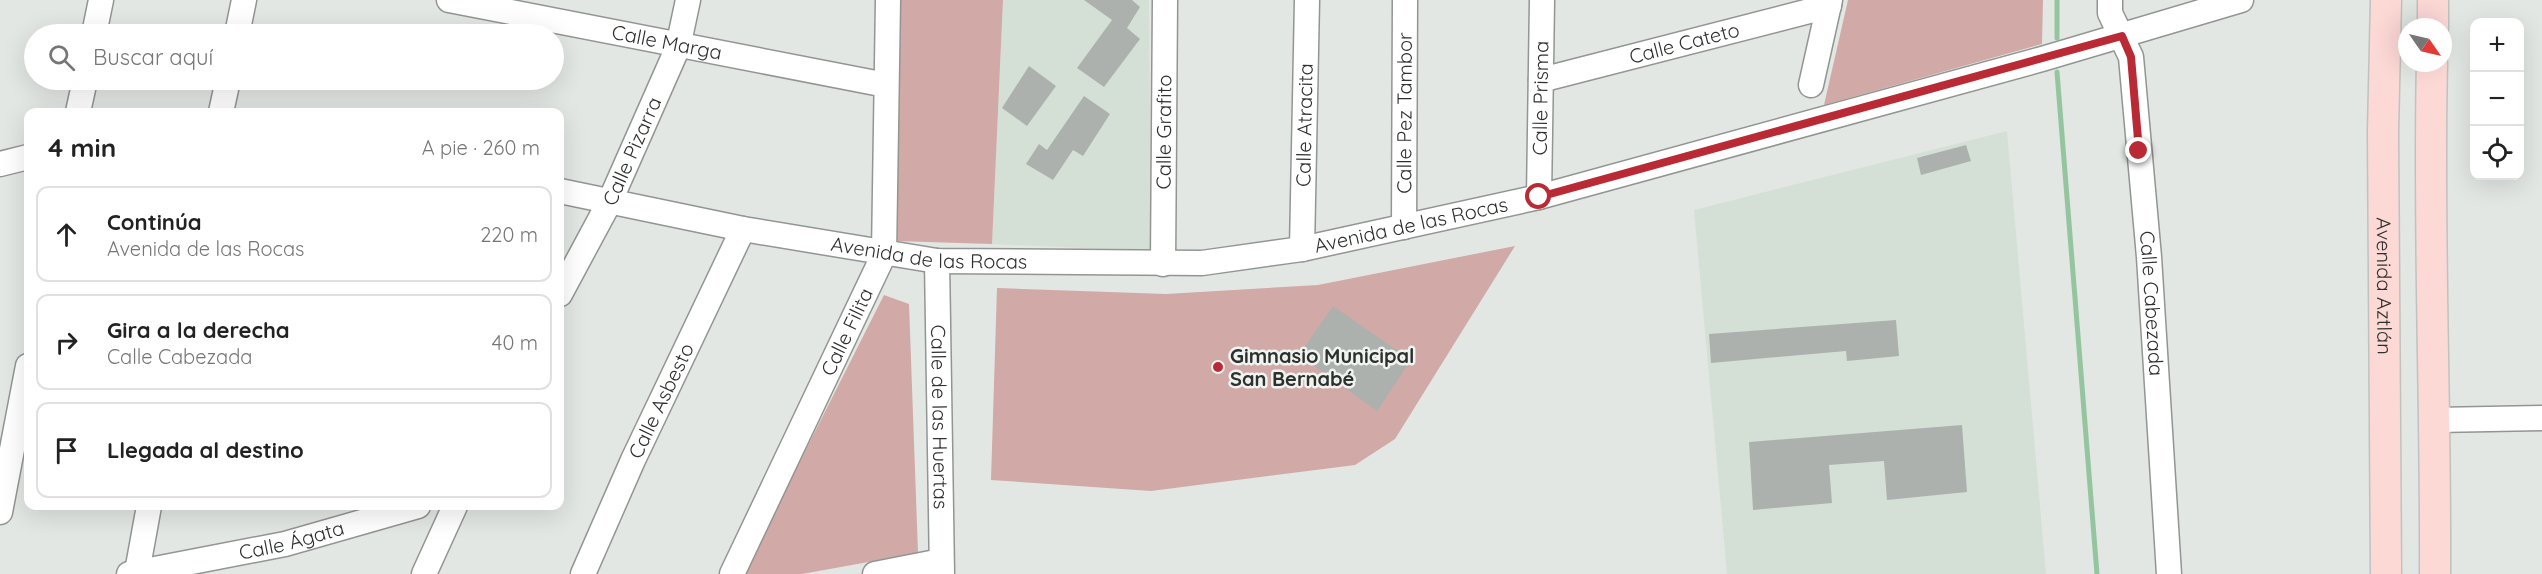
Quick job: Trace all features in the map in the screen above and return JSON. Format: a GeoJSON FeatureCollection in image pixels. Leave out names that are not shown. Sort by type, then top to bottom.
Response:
{"type":"FeatureCollection","features":[{"type":"Feature","properties":{"kind":"main road","name":"Avenida Aztlán"},"geometry":{"type":"LineString","coordinates":[[2386,0],[2383,144],[2386,574]]}},
{"type":"Feature","properties":{"kind":"main road"},"geometry":{"type":"LineString","coordinates":[[2433,0],[2433,18]]}},
{"type":"Feature","properties":{"kind":"main road"},"geometry":{"type":"LineString","coordinates":[[2432,72],[2429,189],[2436,420],[2435,574]]}},
{"type":"Feature","properties":{"kind":"street"},"geometry":{"type":"LineString","coordinates":[[96,24],[101,0]]}},
{"type":"Feature","properties":{"kind":"street"},"geometry":{"type":"LineString","coordinates":[[239,24],[244,0]]}},
{"type":"Feature","properties":{"kind":"street","name":"Calle Marga"},"geometry":{"type":"LineString","coordinates":[[449,0],[886,85]]}},
{"type":"Feature","properties":{"kind":"street","name":"Calle Pizarra"},"geometry":{"type":"LineString","coordinates":[[564,287],[610,201],[678,46],[688,0]]}},
{"type":"Feature","properties":{"kind":"street","name":"Calle Filita"},"geometry":{"type":"LineString","coordinates":[[732,574],[884,254],[888,0]]}},
{"type":"Feature","properties":{"kind":"street","name":"Calle Grafito"},"geometry":{"type":"LineString","coordinates":[[1163,264],[1165,0]]}},
{"type":"Feature","properties":{"kind":"street","name":"Calle Atracita"},"geometry":{"type":"LineString","coordinates":[[1302,249],[1307,0]]}},
{"type":"Feature","properties":{"kind":"street","name":"Calle Pez Tambor"},"geometry":{"type":"LineString","coordinates":[[1404,227],[1405,0]]}},
{"type":"Feature","properties":{"kind":"street","name":"Calle Prisma"},"geometry":{"type":"LineString","coordinates":[[1539,197],[1542,0]]}},
{"type":"Feature","properties":{"kind":"street","name":"Calle Cabezada"},"geometry":{"type":"LineString","coordinates":[[2110,0],[2110,13],[2131,57],[2149,257],[2169,574]]}},
{"type":"Feature","properties":{"kind":"street","name":"Avenida de las Rocas"},"geometry":{"type":"LineString","coordinates":[[564,192],[743,229],[884,254],[938,261],[1202,263],[1302,249],[1539,197],[2044,59],[2239,0]]}},
{"type":"Feature","properties":{"kind":"street"},"geometry":{"type":"LineString","coordinates":[[1811,85],[1830,3]]}},
{"type":"Feature","properties":{"kind":"street","name":"Calle Cateto"},"geometry":{"type":"LineString","coordinates":[[1541,80],[1830,3]]}},
{"type":"Feature","properties":{"kind":"street"},"geometry":{"type":"LineString","coordinates":[[79,108],[83,90]]}},
{"type":"Feature","properties":{"kind":"street"},"geometry":{"type":"LineString","coordinates":[[222,108],[226,90]]}},
{"type":"Feature","properties":{"kind":"street"},"geometry":{"type":"LineString","coordinates":[[0,164],[24,158]]}},
{"type":"Feature","properties":{"kind":"street","name":"Calle Asbesto"},"geometry":{"type":"LineString","coordinates":[[583,574],[633,460],[743,229]]}},
{"type":"Feature","properties":{"kind":"street","name":"Calle de las Huertas"},"geometry":{"type":"LineString","coordinates":[[938,261],[942,567]]}},
{"type":"Feature","properties":{"kind":"street"},"geometry":{"type":"LineString","coordinates":[[0,512],[24,387]]}},
{"type":"Feature","properties":{"kind":"street"},"geometry":{"type":"LineString","coordinates":[[2436,420],[2542,418]]}},
{"type":"Feature","properties":{"kind":"street"},"geometry":{"type":"LineString","coordinates":[[133,573],[148,510]]}},
{"type":"Feature","properties":{"kind":"street","name":"Calle Ágata"},"geometry":{"type":"LineString","coordinates":[[133,573],[285,544],[404,510]]}},
{"type":"Feature","properties":{"kind":"street"},"geometry":{"type":"LineString","coordinates":[[424,574],[453,510]]}},
{"type":"Feature","properties":{"kind":"street"},"geometry":{"type":"LineString","coordinates":[[874,574],[942,567]]}},
{"type":"Feature","properties":{"kind":"shaded area"},"geometry":{"type":"Polygon","coordinates":[[[900,0],[1003,0],[992,244],[895,241],[900,0]]]}},
{"type":"Feature","properties":{"kind":"shaded area"},"geometry":{"type":"Polygon","coordinates":[[[1003,0],[1149,0],[1151,251],[992,244],[1003,0]]]}},
{"type":"Feature","properties":{"kind":"shaded area"},"geometry":{"type":"Polygon","coordinates":[[[1848,0],[2043,0],[2042,44],[1824,105],[1848,0]]]}},
{"type":"Feature","properties":{"kind":"shaded area"},"geometry":{"type":"Polygon","coordinates":[[[2007,131],[2046,574],[1727,574],[1694,210],[2007,131]]]}},
{"type":"Feature","properties":{"kind":"shaded area","name":"Gimnasio Municipal San Bernabé"},"geometry":{"type":"Polygon","coordinates":[[[1515,246],[1395,439],[1355,465],[1151,491],[991,480],[997,288],[1166,294],[1318,285],[1515,246]]]}},
{"type":"Feature","properties":{"kind":"shaded area"},"geometry":{"type":"Polygon","coordinates":[[[884,295],[909,304],[918,553],[802,574],[743,574],[884,295]]]}},
{"type":"Feature","properties":{"kind":"building"},"geometry":{"type":"Polygon","coordinates":[[[1084,0],[1132,0],[1140,7],[1127,28],[1140,39],[1104,87],[1077,68],[1112,20],[1084,0]]]}},
{"type":"Feature","properties":{"kind":"building"},"geometry":{"type":"Polygon","coordinates":[[[1029,66],[1056,86],[1027,126],[1002,108],[1029,66]]]}},
{"type":"Feature","properties":{"kind":"building"},"geometry":{"type":"Polygon","coordinates":[[[1084,96],[1110,114],[1083,156],[1073,150],[1053,180],[1026,164],[1039,144],[1047,150],[1084,96]]]}},
{"type":"Feature","properties":{"kind":"building"},"geometry":{"type":"Polygon","coordinates":[[[1966,145],[1971,161],[1921,175],[1917,158],[1966,145]]]}},
{"type":"Feature","properties":{"kind":"building"},"geometry":{"type":"Polygon","coordinates":[[[1333,306],[1411,360],[1377,411],[1299,355],[1333,306]]]}},
{"type":"Feature","properties":{"kind":"building"},"geometry":{"type":"Polygon","coordinates":[[[1896,320],[1899,356],[1847,361],[1846,351],[1711,363],[1709,334],[1896,320]]]}},
{"type":"Feature","properties":{"kind":"building"},"geometry":{"type":"Polygon","coordinates":[[[1962,425],[1967,492],[1887,500],[1884,461],[1829,465],[1832,503],[1753,510],[1749,442],[1962,425]]]}},
{"type":"Feature","properties":{"kind":"waterway"},"geometry":{"type":"LineString","coordinates":[[2057,0],[2057,38]]}},
{"type":"Feature","properties":{"kind":"waterway"},"geometry":{"type":"LineString","coordinates":[[2057,72],[2097,574]]}},
{"type":"Feature","properties":{"kind":"place","name":"Gimnasio Municipal San Bernabé"},"geometry":{"type":"Point","coordinates":[1218,367]}},
{"type":"Feature","properties":{"kind":"route"},"geometry":{"type":"LineString","coordinates":[[1539,197],[2122,36],[2131,57],[2139,151]]}}]}
